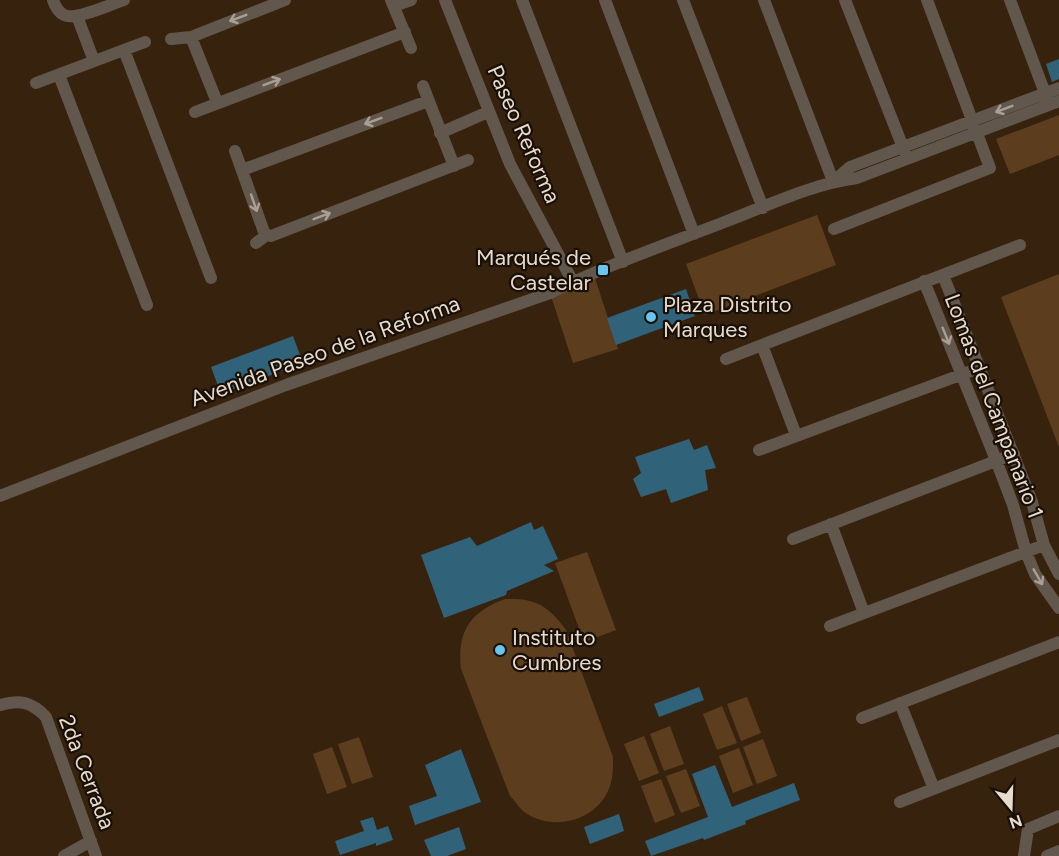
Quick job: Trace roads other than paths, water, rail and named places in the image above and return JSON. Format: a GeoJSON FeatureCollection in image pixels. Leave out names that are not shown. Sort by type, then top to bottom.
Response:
{"type":"FeatureCollection","features":[{"type":"Feature","properties":{"kind":"street"},"geometry":{"type":"LineString","coordinates":[[53,0],[62,14],[67,17],[77,16],[124,0]]}},
{"type":"Feature","properties":{"kind":"street"},"geometry":{"type":"LineString","coordinates":[[171,39],[191,37],[285,0]]}},
{"type":"Feature","properties":{"kind":"street"},"geometry":{"type":"LineString","coordinates":[[411,0],[392,3],[411,48]]}},
{"type":"Feature","properties":{"kind":"street","name":"Paseo Reforma"},"geometry":{"type":"LineString","coordinates":[[445,0],[510,164],[527,200],[573,282]]}},
{"type":"Feature","properties":{"kind":"street"},"geometry":{"type":"LineString","coordinates":[[522,0],[623,262]]}},
{"type":"Feature","properties":{"kind":"street"},"geometry":{"type":"LineString","coordinates":[[604,0],[694,234]]}},
{"type":"Feature","properties":{"kind":"street"},"geometry":{"type":"LineString","coordinates":[[683,0],[763,208]]}},
{"type":"Feature","properties":{"kind":"street"},"geometry":{"type":"LineString","coordinates":[[764,0],[834,181]]}},
{"type":"Feature","properties":{"kind":"street"},"geometry":{"type":"LineString","coordinates":[[845,0],[905,153]]}},
{"type":"Feature","properties":{"kind":"street"},"geometry":{"type":"LineString","coordinates":[[834,229],[990,168],[927,0]]}},
{"type":"Feature","properties":{"kind":"street"},"geometry":{"type":"LineString","coordinates":[[1010,0],[1051,100]]}},
{"type":"Feature","properties":{"kind":"street"},"geometry":{"type":"LineString","coordinates":[[77,16],[94,61]]}},
{"type":"Feature","properties":{"kind":"street"},"geometry":{"type":"LineString","coordinates":[[195,112],[405,32]]}},
{"type":"Feature","properties":{"kind":"street"},"geometry":{"type":"LineString","coordinates":[[191,37],[217,102]]}},
{"type":"Feature","properties":{"kind":"street"},"geometry":{"type":"LineString","coordinates":[[36,83],[145,42]]}},
{"type":"Feature","properties":{"kind":"street"},"geometry":{"type":"LineString","coordinates":[[124,50],[211,278]]}},
{"type":"Feature","properties":{"kind":"street"},"geometry":{"type":"LineString","coordinates":[[59,75],[147,305]]}},
{"type":"Feature","properties":{"kind":"street"},"geometry":{"type":"LineString","coordinates":[[423,86],[453,166]]}},
{"type":"Feature","properties":{"kind":"street","name":"Avenida Paseo de la Reforma"},"geometry":{"type":"LineString","coordinates":[[0,496],[286,384],[550,293],[694,234],[834,181],[857,178],[905,153],[1051,100],[1059,88]]}},
{"type":"Feature","properties":{"kind":"street"},"geometry":{"type":"LineString","coordinates":[[242,170],[428,101]]}},
{"type":"Feature","properties":{"kind":"street"},"geometry":{"type":"LineString","coordinates":[[440,133],[488,112]]}},
{"type":"Feature","properties":{"kind":"street"},"geometry":{"type":"LineString","coordinates":[[235,151],[267,235]]}},
{"type":"Feature","properties":{"kind":"street"},"geometry":{"type":"LineString","coordinates":[[256,243],[267,235],[271,236],[468,160]]}},
{"type":"Feature","properties":{"kind":"street"},"geometry":{"type":"LineString","coordinates":[[726,359],[1020,245]]}},
{"type":"Feature","properties":{"kind":"street","name":"Lomas del Campanario 1"},"geometry":{"type":"LineString","coordinates":[[943,275],[1032,502],[1044,545],[1059,574]]}},
{"type":"Feature","properties":{"kind":"street","name":"Lomas del Campanario 1"},"geometry":{"type":"LineString","coordinates":[[924,282],[996,460],[1035,574],[1059,608]]}},
{"type":"Feature","properties":{"kind":"street"},"geometry":{"type":"LineString","coordinates":[[762,345],[796,435]]}},
{"type":"Feature","properties":{"kind":"street"},"geometry":{"type":"LineString","coordinates":[[759,450],[979,368]]}},
{"type":"Feature","properties":{"kind":"street"},"geometry":{"type":"LineString","coordinates":[[793,539],[1014,454]]}},
{"type":"Feature","properties":{"kind":"street"},"geometry":{"type":"LineString","coordinates":[[831,524],[864,613]]}},
{"type":"Feature","properties":{"kind":"street"},"geometry":{"type":"LineString","coordinates":[[830,626],[1044,545]]}},
{"type":"Feature","properties":{"kind":"street"},"geometry":{"type":"LineString","coordinates":[[862,718],[1059,642]]}},
{"type":"Feature","properties":{"kind":"street","name":"2da Cerrada"},"geometry":{"type":"LineString","coordinates":[[0,705],[23,701],[38,708],[46,717],[96,856]]}},
{"type":"Feature","properties":{"kind":"street"},"geometry":{"type":"LineString","coordinates":[[900,703],[934,789]]}},
{"type":"Feature","properties":{"kind":"street"},"geometry":{"type":"LineString","coordinates":[[900,802],[1059,740]]}},
{"type":"Feature","properties":{"kind":"street"},"geometry":{"type":"LineString","coordinates":[[1024,856],[1028,829],[1059,816]]}},
{"type":"Feature","properties":{"kind":"street"},"geometry":{"type":"LineString","coordinates":[[64,856],[91,841]]}},
{"type":"Feature","properties":{"kind":"street"},"geometry":{"type":"LineString","coordinates":[[1047,856],[1059,852]]}},
{"type":"Feature","properties":{"kind":"place","name":"Marqués de Castelar"},"geometry":{"type":"Point","coordinates":[603,270]}},
{"type":"Feature","properties":{"kind":"place","name":"Plaza Distrito Marques"},"geometry":{"type":"Point","coordinates":[651,317]}},
{"type":"Feature","properties":{"kind":"place","name":"Instituto Cumbres"},"geometry":{"type":"Point","coordinates":[500,650]}}]}
